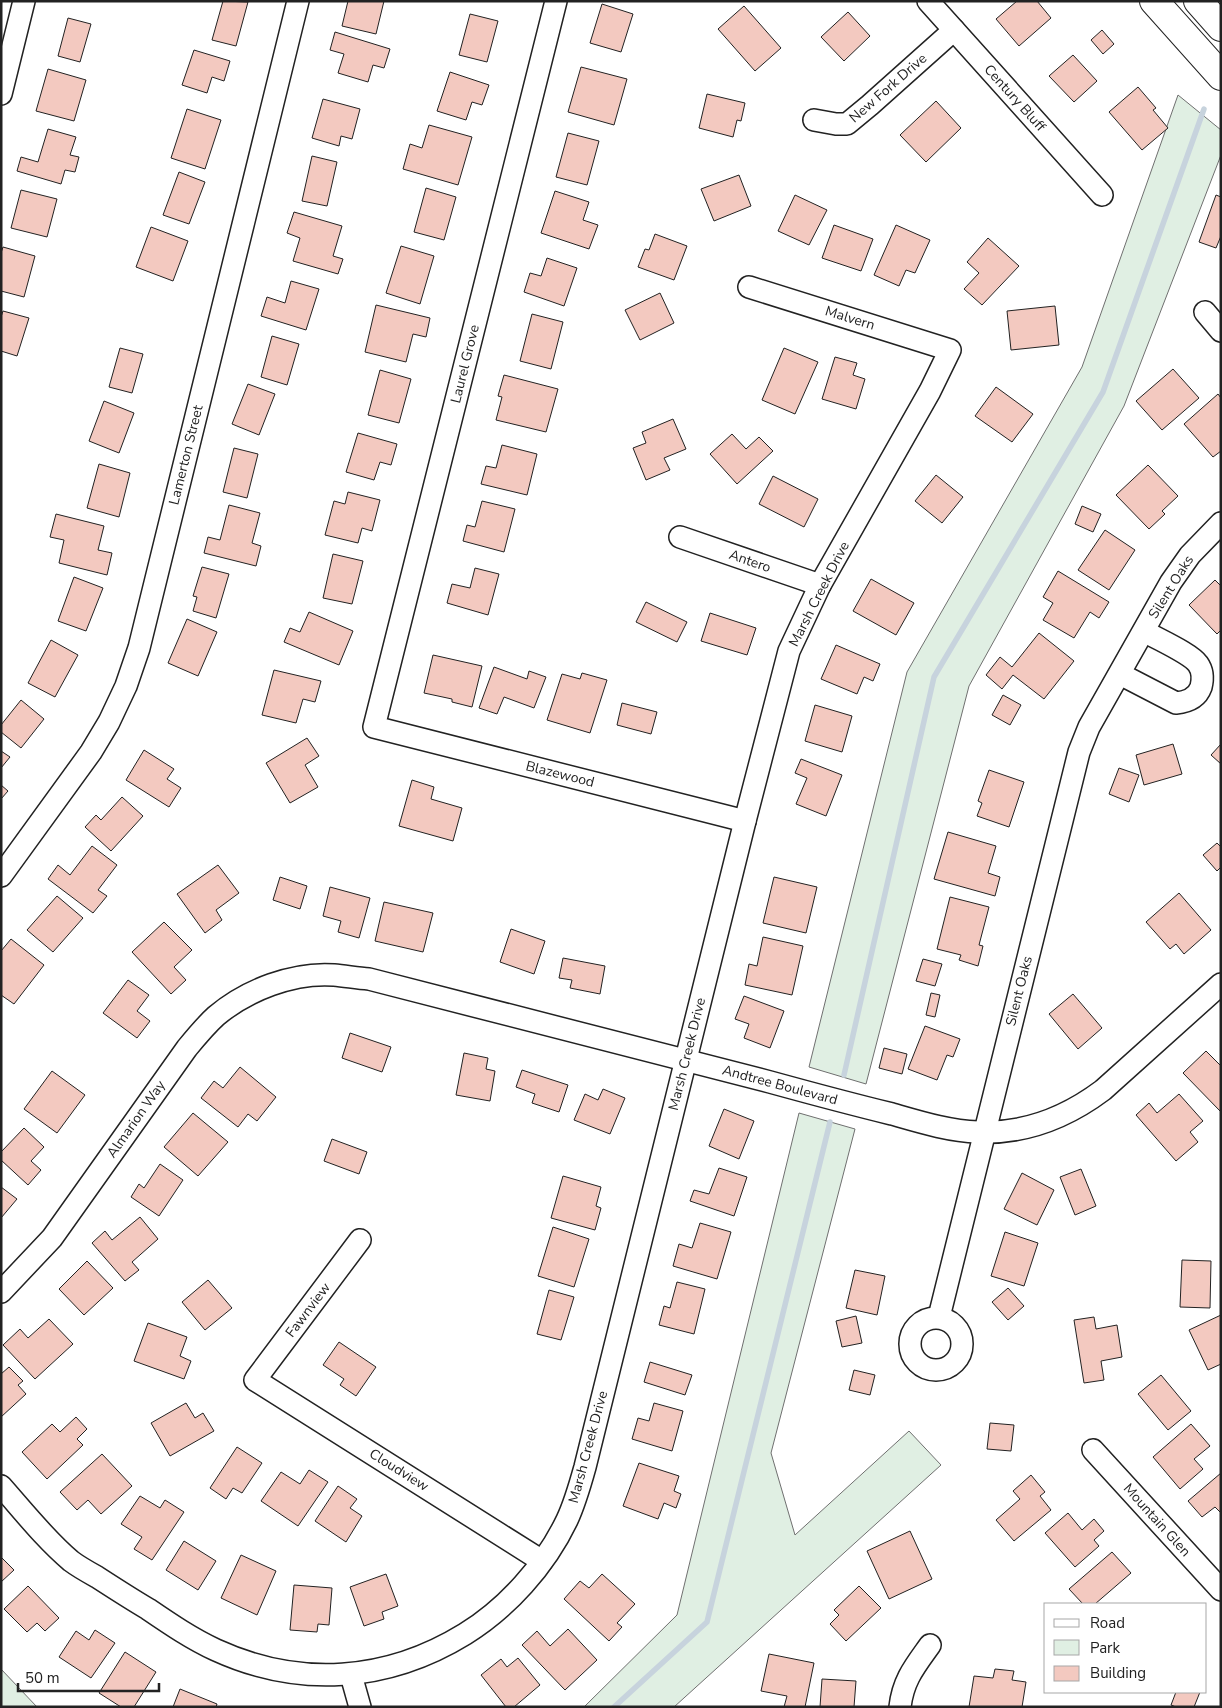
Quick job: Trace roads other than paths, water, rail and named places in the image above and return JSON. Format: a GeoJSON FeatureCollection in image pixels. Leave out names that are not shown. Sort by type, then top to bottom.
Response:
{"type":"FeatureCollection","features":[{"type":"Feature","properties":{"kind":"main road"},"geometry":{"type":"LineString","coordinates":[[1154,1],[1221,76]]}},
{"type":"Feature","properties":{"kind":"main road"},"geometry":{"type":"LineString","coordinates":[[1198,1],[1221,27]]}},
{"type":"Feature","properties":{"kind":"street"},"geometry":{"type":"LineString","coordinates":[[1,94],[24,1]]}},
{"type":"Feature","properties":{"kind":"street","name":"Lamerton Street"},"geometry":{"type":"LineString","coordinates":[[1,876],[91,752],[109,722],[130,676],[139,648],[298,1]]}},
{"type":"Feature","properties":{"kind":"street","name":"Laurel Grove"},"geometry":{"type":"LineString","coordinates":[[374,727],[556,1]]}},
{"type":"Feature","properties":{"kind":"street","name":"Century Bluff"},"geometry":{"type":"LineString","coordinates":[[928,1],[1102,195]]}},
{"type":"Feature","properties":{"kind":"street","name":"New Fork Drive"},"geometry":{"type":"LineString","coordinates":[[814,120],[847,124],[870,106],[954,30]]}},
{"type":"Feature","properties":{"kind":"street","name":"Malvern"},"geometry":{"type":"LineString","coordinates":[[749,287],[950,350]]}},
{"type":"Feature","properties":{"kind":"street"},"geometry":{"type":"LineString","coordinates":[[1204,312],[1221,331]]}},
{"type":"Feature","properties":{"kind":"street","name":"Marsh Creek Drive"},"geometry":{"type":"LineString","coordinates":[[1,1486],[45,1536],[72,1561],[190,1637],[215,1650],[241,1660],[268,1668],[296,1673],[323,1676],[351,1675],[397,1666],[424,1656],[449,1644],[495,1612],[515,1593],[542,1561],[554,1545],[578,1494],[789,651],[820,585],[930,391],[950,350]]}},
{"type":"Feature","properties":{"kind":"street","name":"Silent Oaks"},"geometry":{"type":"LineString","coordinates":[[939,1317],[1074,769],[1089,727],[1171,582],[1190,555],[1221,524]]}},
{"type":"Feature","properties":{"kind":"street","name":"Antero"},"geometry":{"type":"LineString","coordinates":[[680,537],[820,585]]}},
{"type":"Feature","properties":{"kind":"street","name":"Silent Oaks"},"geometry":{"type":"LineString","coordinates":[[1120,674],[1176,702],[1185,702],[1194,697],[1200,690],[1203,682],[1202,672],[1198,664],[1144,631]]}},
{"type":"Feature","properties":{"kind":"street","name":"Blazewood"},"geometry":{"type":"LineString","coordinates":[[374,727],[745,821]]}},
{"type":"Feature","properties":{"kind":"street","name":"Andtree Boulevard"},"geometry":{"type":"LineString","coordinates":[[296,978],[332,975],[368,980],[934,1125],[957,1130],[984,1132],[1040,1124],[1073,1110],[1088,1101],[1103,1090],[1221,984]]}},
{"type":"Feature","properties":{"kind":"street","name":"Almarion Way"},"geometry":{"type":"LineString","coordinates":[[1,1292],[52,1238],[202,1029],[230,1005],[245,996],[262,988],[296,978]]}},
{"type":"Feature","properties":{"kind":"street","name":"Fawnview"},"geometry":{"type":"LineString","coordinates":[[255,1380],[360,1240]]}},
{"type":"Feature","properties":{"kind":"street","name":"Cloudview"},"geometry":{"type":"LineString","coordinates":[[255,1380],[542,1561]]}},
{"type":"Feature","properties":{"kind":"street","name":"Mountain Glen"},"geometry":{"type":"LineString","coordinates":[[1093,1450],[1221,1590]]}},
{"type":"Feature","properties":{"kind":"street"},"geometry":{"type":"LineString","coordinates":[[900,1707],[907,1677],[930,1645]]}},
{"type":"Feature","properties":{"kind":"street"},"geometry":{"type":"LineString","coordinates":[[351,1675],[360,1707]]}},
{"type":"Feature","properties":{"kind":"waterway"},"geometry":{"type":"LineString","coordinates":[[844,1075],[934,677],[1103,392],[1204,109]]}},
{"type":"Feature","properties":{"kind":"waterway"},"geometry":{"type":"LineString","coordinates":[[614,1707],[707,1622],[830,1122]]}}]}
